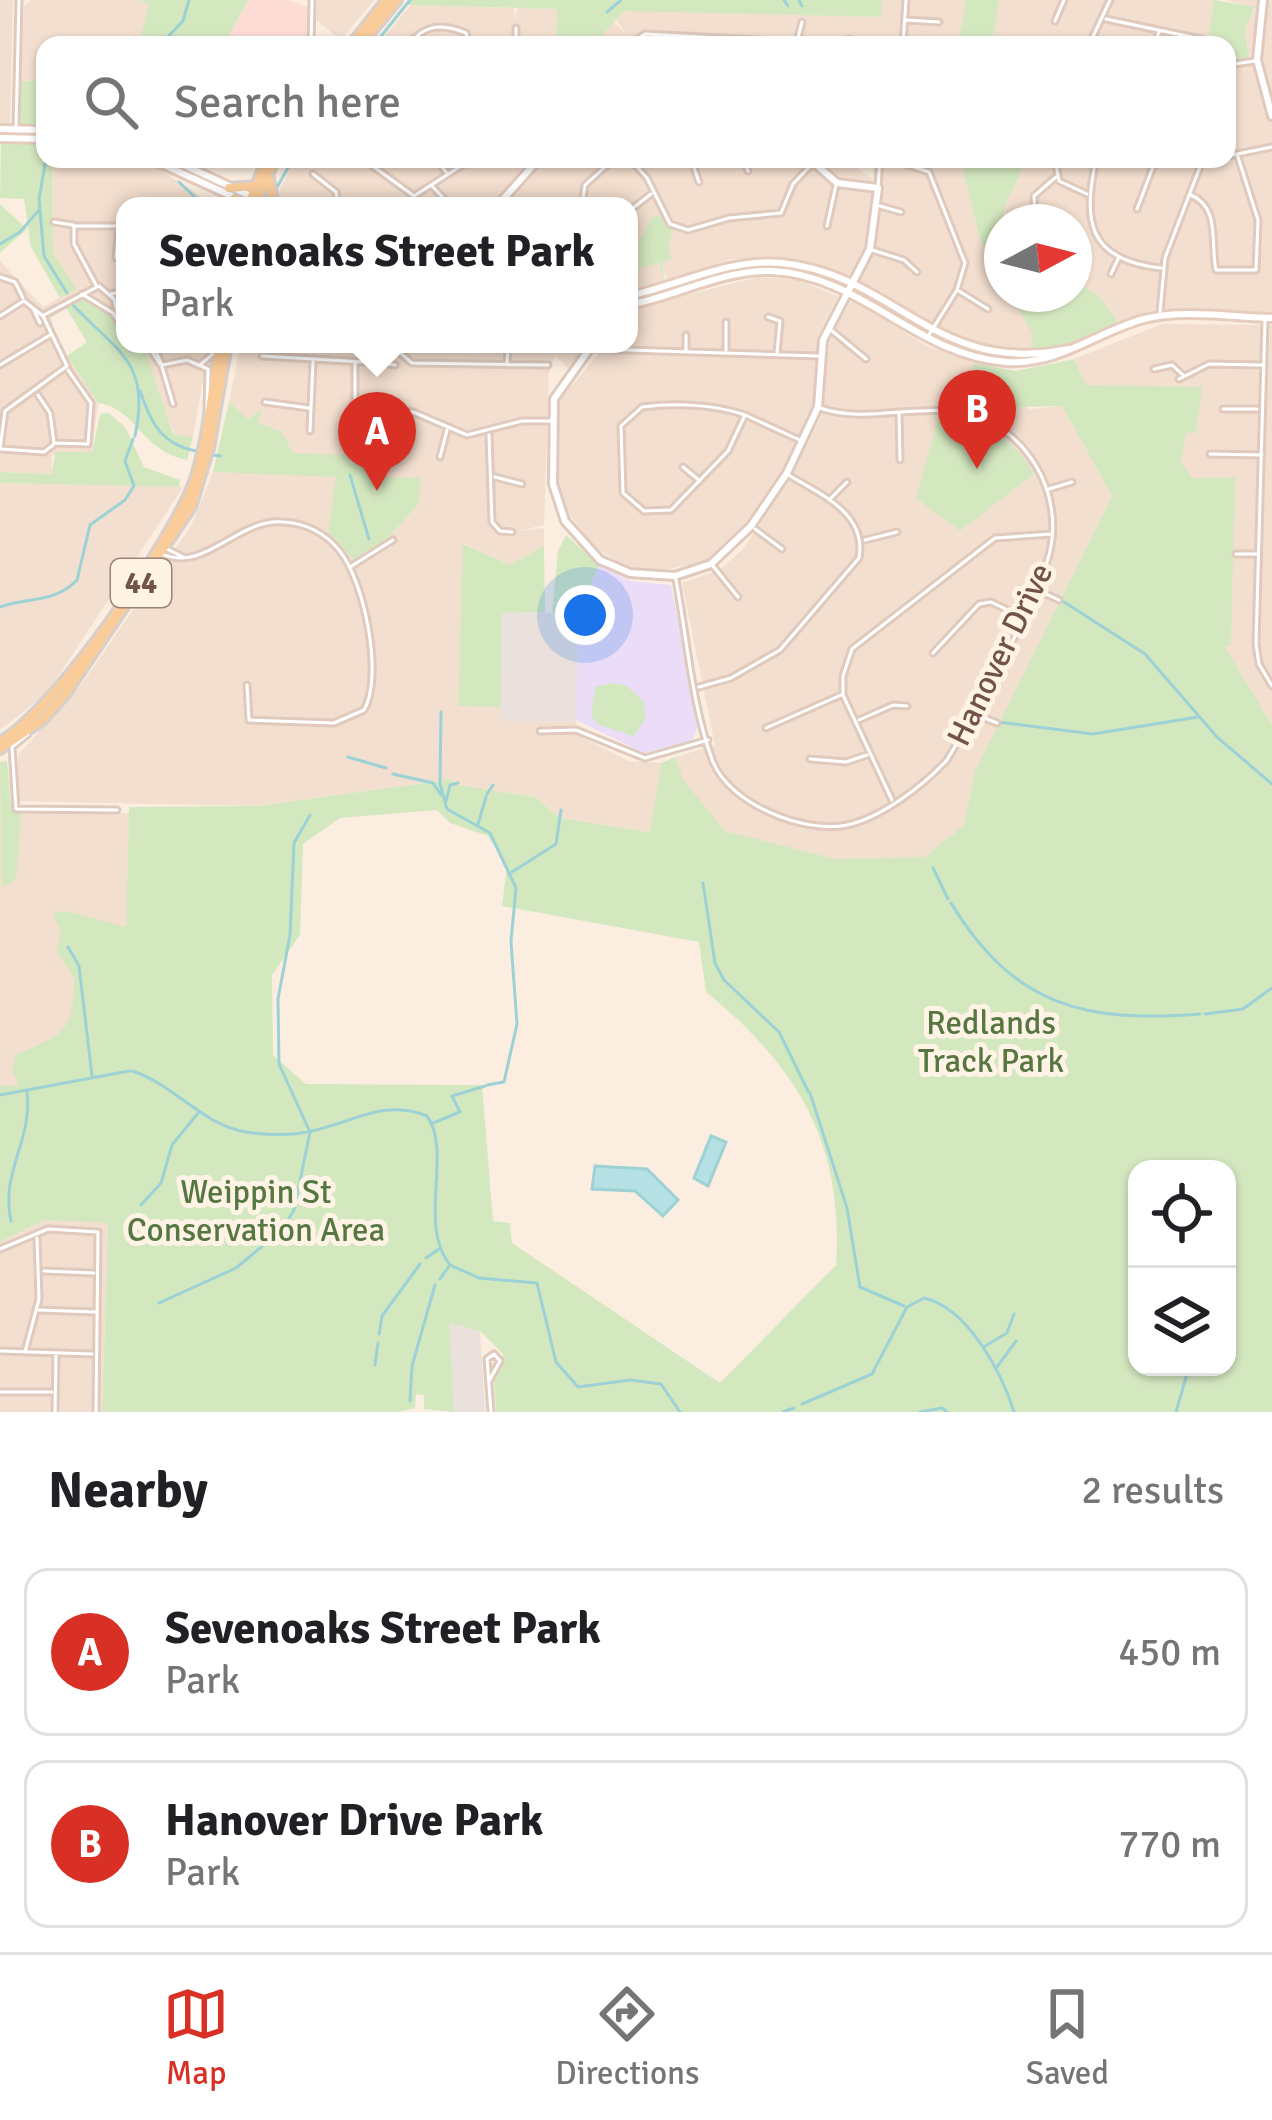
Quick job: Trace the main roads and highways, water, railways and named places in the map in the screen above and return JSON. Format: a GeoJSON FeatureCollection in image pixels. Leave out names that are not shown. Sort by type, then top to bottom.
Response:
{"type":"FeatureCollection","features":[{"type":"Feature","properties":{"kind":"main road"},"geometry":{"type":"LineString","coordinates":[[358,36],[387,0]]}},
{"type":"Feature","properties":{"kind":"main road"},"geometry":{"type":"LineString","coordinates":[[368,36],[397,0]]}},
{"type":"Feature","properties":{"kind":"main road"},"geometry":{"type":"LineString","coordinates":[[250,197],[266,168]]}},
{"type":"Feature","properties":{"kind":"main road"},"geometry":{"type":"LineString","coordinates":[[270,168],[272,197]]}},
{"type":"Feature","properties":{"kind":"main road"},"geometry":{"type":"LineString","coordinates":[[251,197],[269,171]]}},
{"type":"Feature","properties":{"kind":"main road"},"geometry":{"type":"LineString","coordinates":[[250,197],[255,186]]}},
{"type":"Feature","properties":{"kind":"main road","name":"44"},"geometry":{"type":"LineString","coordinates":[[0,747],[32,728],[65,694],[161,550],[194,480],[219,353]]}},
{"type":"Feature","properties":{"kind":"main road","name":"44"},"geometry":{"type":"LineString","coordinates":[[0,747],[56,696],[191,507],[206,466],[220,353]]}},
{"type":"Feature","properties":{"kind":"water"},"geometry":{"type":"Polygon","coordinates":[[[711,1136],[726,1142],[708,1186],[694,1178],[711,1136]]]}},
{"type":"Feature","properties":{"kind":"water"},"geometry":{"type":"Polygon","coordinates":[[[595,1166],[647,1169],[678,1200],[663,1216],[635,1191],[592,1189],[595,1166]]]}},
{"type":"Feature","properties":{"kind":"waterway"},"geometry":{"type":"LineString","coordinates":[[169,36],[183,21],[189,0]]}},
{"type":"Feature","properties":{"kind":"waterway"},"geometry":{"type":"LineString","coordinates":[[381,36],[410,0]]}},
{"type":"Feature","properties":{"kind":"waterway"},"geometry":{"type":"LineString","coordinates":[[607,12],[621,0]]}},
{"type":"Feature","properties":{"kind":"waterway"},"geometry":{"type":"LineString","coordinates":[[784,0],[788,6]]}},
{"type":"Feature","properties":{"kind":"waterway"},"geometry":{"type":"LineString","coordinates":[[799,0],[802,6]]}},
{"type":"Feature","properties":{"kind":"waterway"},"geometry":{"type":"LineString","coordinates":[[44,168],[39,199],[44,256],[67,293]]}},
{"type":"Feature","properties":{"kind":"waterway"},"geometry":{"type":"LineString","coordinates":[[276,189],[288,168]]}},
{"type":"Feature","properties":{"kind":"waterway"},"geometry":{"type":"LineString","coordinates":[[179,182],[195,197]]}},
{"type":"Feature","properties":{"kind":"waterway"},"geometry":{"type":"LineString","coordinates":[[0,244],[20,232],[39,210]]}},
{"type":"Feature","properties":{"kind":"waterway"},"geometry":{"type":"LineString","coordinates":[[73,305],[116,347]]}},
{"type":"Feature","properties":{"kind":"waterway"},"geometry":{"type":"LineString","coordinates":[[121,353],[138,391],[135,436]]}},
{"type":"Feature","properties":{"kind":"waterway"},"geometry":{"type":"LineString","coordinates":[[140,391],[159,430],[174,443],[196,451]]}},
{"type":"Feature","properties":{"kind":"waterway"},"geometry":{"type":"LineString","coordinates":[[0,607],[50,596],[77,580],[90,525],[125,500],[134,486],[125,461],[133,439]]}},
{"type":"Feature","properties":{"kind":"waterway"},"geometry":{"type":"LineString","coordinates":[[213,455],[221,456]]}},
{"type":"Feature","properties":{"kind":"waterway"},"geometry":{"type":"LineString","coordinates":[[350,475],[369,539]]}},
{"type":"Feature","properties":{"kind":"waterway"},"geometry":{"type":"LineString","coordinates":[[1061,600],[1145,654],[1217,737],[1272,784]]}},
{"type":"Feature","properties":{"kind":"waterway"},"geometry":{"type":"LineString","coordinates":[[441,712],[440,784],[447,809],[490,833],[516,888],[511,941],[517,1024],[504,1082],[487,1085]]}},
{"type":"Feature","properties":{"kind":"waterway"},"geometry":{"type":"LineString","coordinates":[[998,722],[1093,734],[1198,717]]}},
{"type":"Feature","properties":{"kind":"waterway"},"geometry":{"type":"LineString","coordinates":[[348,757],[386,768]]}},
{"type":"Feature","properties":{"kind":"waterway"},"geometry":{"type":"LineString","coordinates":[[393,774],[433,783],[441,795]]}},
{"type":"Feature","properties":{"kind":"waterway"},"geometry":{"type":"LineString","coordinates":[[446,801],[450,785],[458,783]]}},
{"type":"Feature","properties":{"kind":"waterway"},"geometry":{"type":"LineString","coordinates":[[487,794],[493,785]]}},
{"type":"Feature","properties":{"kind":"waterway"},"geometry":{"type":"LineString","coordinates":[[478,824],[486,797]]}},
{"type":"Feature","properties":{"kind":"waterway"},"geometry":{"type":"LineString","coordinates":[[512,872],[556,844],[561,810]]}},
{"type":"Feature","properties":{"kind":"waterway"},"geometry":{"type":"LineString","coordinates":[[159,1303],[236,1268],[282,1230],[294,1210],[310,1132],[279,1064],[278,999],[290,935],[294,843],[310,815]]}},
{"type":"Feature","properties":{"kind":"waterway"},"geometry":{"type":"LineString","coordinates":[[933,868],[948,899]]}},
{"type":"Feature","properties":{"kind":"waterway"},"geometry":{"type":"LineString","coordinates":[[703,883],[715,963],[724,980],[779,1032],[808,1091]]}},
{"type":"Feature","properties":{"kind":"waterway"},"geometry":{"type":"LineString","coordinates":[[951,903],[1000,965],[1056,1001],[1122,1015],[1200,1014]]}},
{"type":"Feature","properties":{"kind":"waterway"},"geometry":{"type":"LineString","coordinates":[[68,947],[79,966],[92,1076]]}},
{"type":"Feature","properties":{"kind":"waterway"},"geometry":{"type":"LineString","coordinates":[[1205,1014],[1243,1009],[1272,988]]}},
{"type":"Feature","properties":{"kind":"waterway"},"geometry":{"type":"LineString","coordinates":[[0,1095],[129,1071]]}},
{"type":"Feature","properties":{"kind":"waterway"},"geometry":{"type":"LineString","coordinates":[[132,1071],[216,1121],[246,1132],[303,1133],[383,1111],[427,1116],[437,1149],[436,1229],[450,1265],[479,1278],[537,1283],[556,1362],[578,1387],[630,1380],[661,1384],[680,1412]]}},
{"type":"Feature","properties":{"kind":"waterway"},"geometry":{"type":"LineString","coordinates":[[433,1123],[460,1112],[452,1096],[485,1086]]}},
{"type":"Feature","properties":{"kind":"waterway"},"geometry":{"type":"LineString","coordinates":[[11,1221],[10,1187],[25,1126],[27,1092]]}},
{"type":"Feature","properties":{"kind":"waterway"},"geometry":{"type":"LineString","coordinates":[[810,1093],[847,1208],[860,1287],[904,1306]]}},
{"type":"Feature","properties":{"kind":"waterway"},"geometry":{"type":"LineString","coordinates":[[141,1205],[161,1183],[172,1145],[199,1112]]}},
{"type":"Feature","properties":{"kind":"waterway"},"geometry":{"type":"LineString","coordinates":[[426,1258],[439,1249]]}},
{"type":"Feature","properties":{"kind":"waterway"},"geometry":{"type":"LineString","coordinates":[[379,1334],[382,1316],[420,1264]]}},
{"type":"Feature","properties":{"kind":"waterway"},"geometry":{"type":"LineString","coordinates":[[440,1279],[449,1266]]}},
{"type":"Feature","properties":{"kind":"waterway"},"geometry":{"type":"LineString","coordinates":[[410,1401],[412,1366],[435,1285]]}},
{"type":"Feature","properties":{"kind":"waterway"},"geometry":{"type":"LineString","coordinates":[[802,1404],[872,1374],[907,1307],[924,1298],[940,1304],[969,1328],[992,1361],[1014,1412]]}},
{"type":"Feature","properties":{"kind":"waterway"},"geometry":{"type":"LineString","coordinates":[[985,1346],[1007,1333],[1014,1314]]}},
{"type":"Feature","properties":{"kind":"waterway"},"geometry":{"type":"LineString","coordinates":[[996,1368],[1016,1341]]}},
{"type":"Feature","properties":{"kind":"waterway"},"geometry":{"type":"LineString","coordinates":[[375,1365],[378,1343]]}},
{"type":"Feature","properties":{"kind":"waterway"},"geometry":{"type":"LineString","coordinates":[[1176,1412],[1186,1376]]}},
{"type":"Feature","properties":{"kind":"waterway"},"geometry":{"type":"LineString","coordinates":[[783,1412],[794,1408]]}},
{"type":"Feature","properties":{"kind":"waterway"},"geometry":{"type":"LineString","coordinates":[[920,1412],[942,1408],[947,1412]]}},
{"type":"Feature","properties":{"kind":"place","name":"Hanover Drive Park"},"geometry":{"type":"Point","coordinates":[977,469]}},
{"type":"Feature","properties":{"kind":"place","name":"Sevenoaks Street Park"},"geometry":{"type":"Point","coordinates":[377,491]}},
{"type":"Feature","properties":{"kind":"park label","name":"Redlands Track Park"},"geometry":{"type":"Point","coordinates":[991,1041]}},
{"type":"Feature","properties":{"kind":"park label","name":"Weippin St Conservation Area"},"geometry":{"type":"Point","coordinates":[256,1210]}}]}
